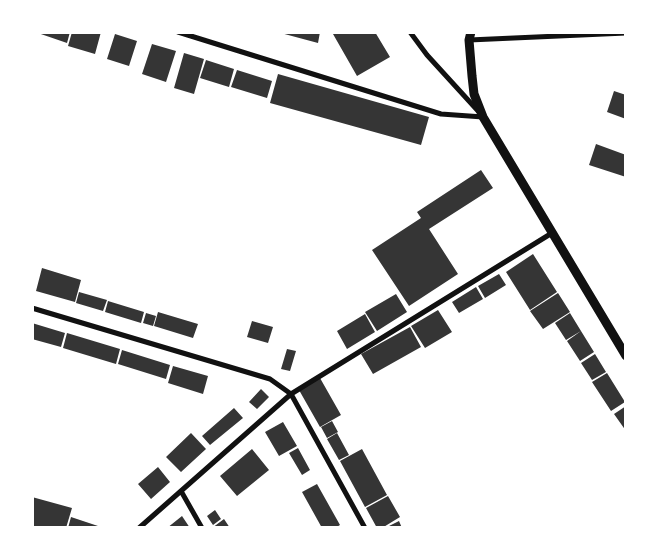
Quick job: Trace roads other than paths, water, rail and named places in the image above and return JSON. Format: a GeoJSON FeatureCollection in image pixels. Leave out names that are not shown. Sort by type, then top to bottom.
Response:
{"type":"FeatureCollection","features":[{"type":"Feature","properties":{"kind":"main road"},"geometry":{"type":"LineString","coordinates":[[470,36],[474,94],[483,117],[626,356]]}},
{"type":"Feature","properties":{"kind":"street"},"geometry":{"type":"LineString","coordinates":[[178,32],[441,114],[483,117]]}},
{"type":"Feature","properties":{"kind":"street"},"geometry":{"type":"LineString","coordinates":[[410,32],[427,55],[483,117]]}},
{"type":"Feature","properties":{"kind":"street"},"geometry":{"type":"LineString","coordinates":[[470,36],[626,33]]}},
{"type":"Feature","properties":{"kind":"street"},"geometry":{"type":"LineString","coordinates":[[139,528],[292,394],[552,233]]}},
{"type":"Feature","properties":{"kind":"street"},"geometry":{"type":"LineString","coordinates":[[32,308],[270,379],[292,394],[365,528]]}},
{"type":"Feature","properties":{"kind":"street"},"geometry":{"type":"LineString","coordinates":[[181,491],[202,528]]}}]}
